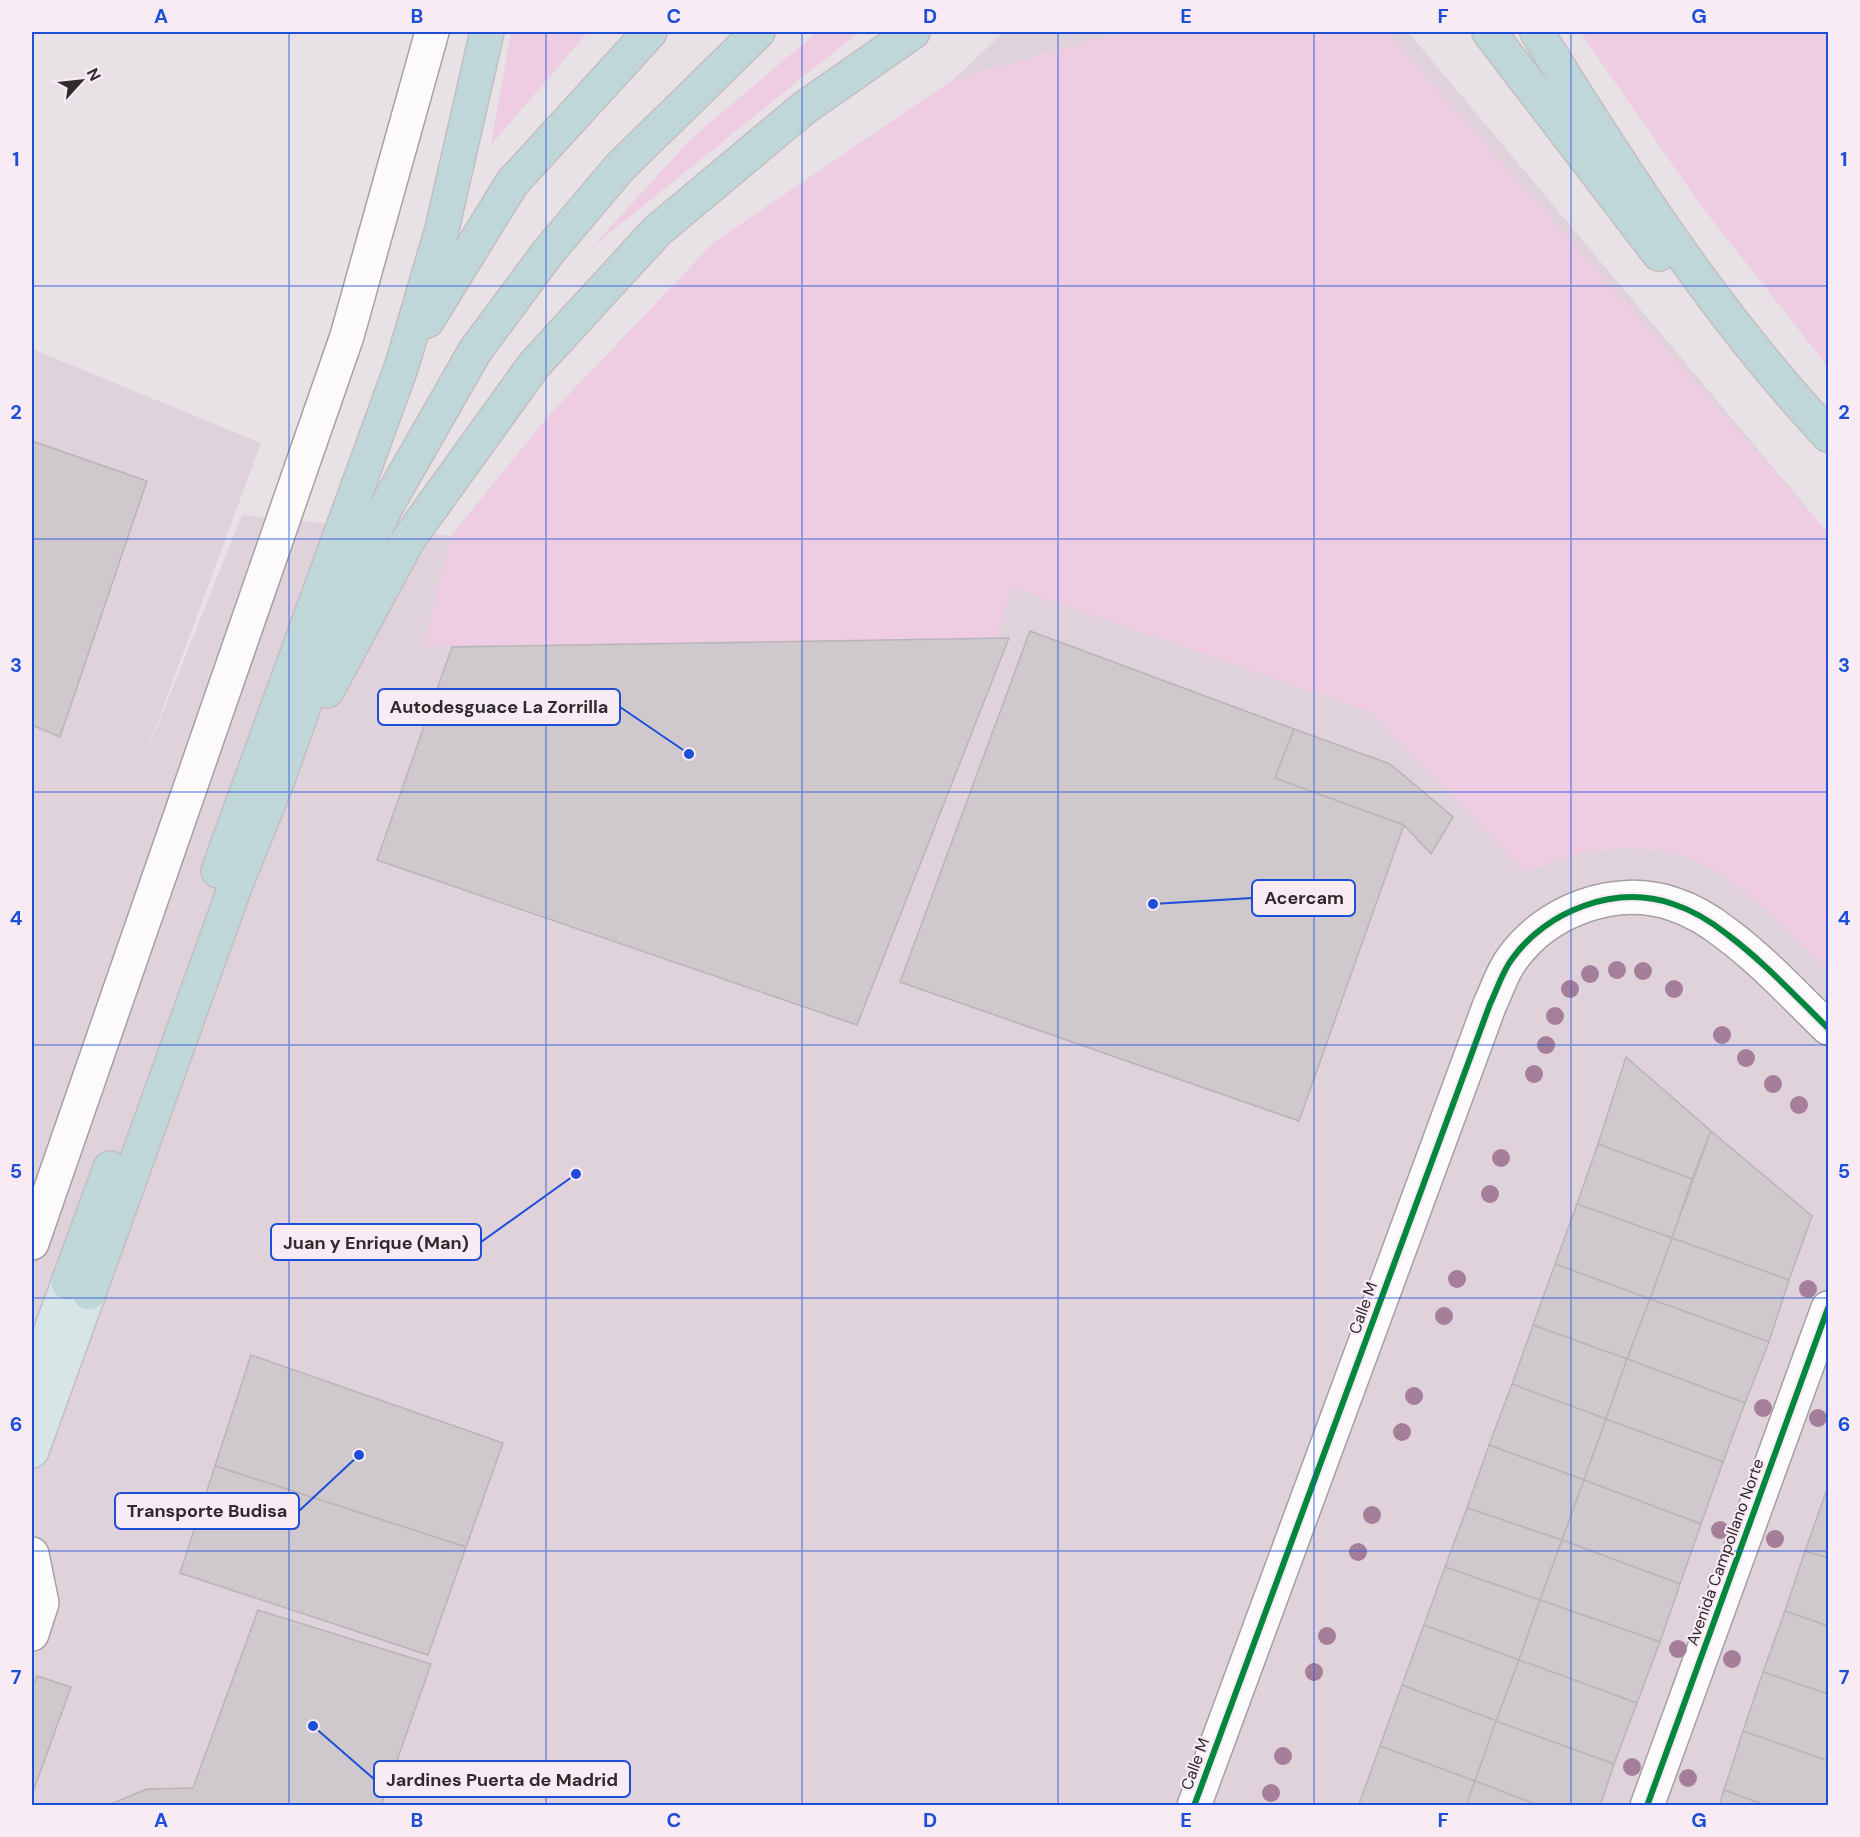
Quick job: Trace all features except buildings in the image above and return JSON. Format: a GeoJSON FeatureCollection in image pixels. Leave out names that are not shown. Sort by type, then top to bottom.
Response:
{"type":"FeatureCollection","features":[{"type":"Feature","properties":{"kind":"highway"},"geometry":{"type":"LineString","coordinates":[[78,1288],[402,364],[442,230],[487,32]]}},
{"type":"Feature","properties":{"kind":"highway"},"geometry":{"type":"LineString","coordinates":[[402,364],[512,183],[650,32]]}},
{"type":"Feature","properties":{"kind":"highway"},"geometry":{"type":"LineString","coordinates":[[78,1288],[276,785],[342,598],[386,507],[475,351],[549,251],[620,167],[758,32]]}},
{"type":"Feature","properties":{"kind":"highway"},"geometry":{"type":"LineString","coordinates":[[276,785],[408,540],[534,364],[657,231],[804,108],[913,32]]}},
{"type":"Feature","properties":{"kind":"highway"},"geometry":{"type":"LineString","coordinates":[[1489,32],[1652,247],[1828,435]]}},
{"type":"Feature","properties":{"kind":"highway"},"geometry":{"type":"LineString","coordinates":[[1537,32],[1669,234],[1780,383]]}},
{"type":"Feature","properties":{"kind":"main road"},"geometry":{"type":"LineString","coordinates":[[32,1382],[78,1288]]}},
{"type":"Feature","properties":{"kind":"main road"},"geometry":{"type":"LineString","coordinates":[[32,1451],[78,1288]]}},
{"type":"Feature","properties":{"kind":"street"},"geometry":{"type":"LineString","coordinates":[[32,1244],[347,336],[432,32]]}},
{"type":"Feature","properties":{"kind":"street","name":"Calle M"},"geometry":{"type":"LineString","coordinates":[[1194,1806],[1490,1004],[1511,960],[1537,930],[1571,910],[1604,900],[1638,898],[1673,904],[1729,936],[1828,1028]]}},
{"type":"Feature","properties":{"kind":"street","name":"Avenida Campollano Norte"},"geometry":{"type":"LineString","coordinates":[[1647,1806],[1828,1308]]}},
{"type":"Feature","properties":{"kind":"street"},"geometry":{"type":"LineString","coordinates":[[32,1554],[42,1603],[32,1634]]}},
{"type":"Feature","properties":{"kind":"shaded area"},"geometry":{"type":"Polygon","coordinates":[[[511,32],[588,32],[491,145],[511,32]]]}},
{"type":"Feature","properties":{"kind":"shaded area"},"geometry":{"type":"Polygon","coordinates":[[[817,32],[859,32],[592,247],[690,140],[817,32]]]}},
{"type":"Feature","properties":{"kind":"shaded area"},"geometry":{"type":"Polygon","coordinates":[[[1004,32],[1408,32],[1828,533],[1828,1805],[32,1805],[32,349],[261,443],[141,767],[242,515],[451,536],[549,415],[717,241],[953,80],[1004,32]]]}},
{"type":"Feature","properties":{"kind":"shaded area"},"geometry":{"type":"Polygon","coordinates":[[[1123,32],[1387,32],[1828,533],[1828,970],[1741,889],[1701,863],[1658,851],[1613,848],[1574,855],[1524,871],[1373,713],[1012,587],[995,640],[424,646],[451,538],[547,418],[714,242],[953,80],[1123,32]]]}},
{"type":"Feature","properties":{"kind":"shaded area"},"geometry":{"type":"Polygon","coordinates":[[[1580,32],[1828,32],[1828,367],[1702,207],[1580,32]]]}},
{"type":"Feature","properties":{"kind":"cycle path"},"geometry":{"type":"LineString","coordinates":[[1194,1806],[1490,1004],[1502,975],[1512,959],[1543,927],[1563,915],[1606,900],[1628,897],[1651,899],[1688,910],[1722,930],[1767,968],[1828,1028]]}},
{"type":"Feature","properties":{"kind":"cycle path"},"geometry":{"type":"LineString","coordinates":[[1647,1806],[1828,1308]]}},
{"type":"Feature","properties":{"kind":"place","name":"Autodesguace La Zorrilla"},"geometry":{"type":"Point","coordinates":[689,754]}},
{"type":"Feature","properties":{"kind":"place","name":"Acercam"},"geometry":{"type":"Point","coordinates":[1153,904]}},
{"type":"Feature","properties":{"kind":"place","name":"Juan y Enrique (Man)"},"geometry":{"type":"Point","coordinates":[576,1174]}},
{"type":"Feature","properties":{"kind":"place","name":"Transporte Budisa"},"geometry":{"type":"Point","coordinates":[359,1455]}},
{"type":"Feature","properties":{"kind":"place","name":"Jardines Puerta de Madrid"},"geometry":{"type":"Point","coordinates":[313,1726]}}]}
